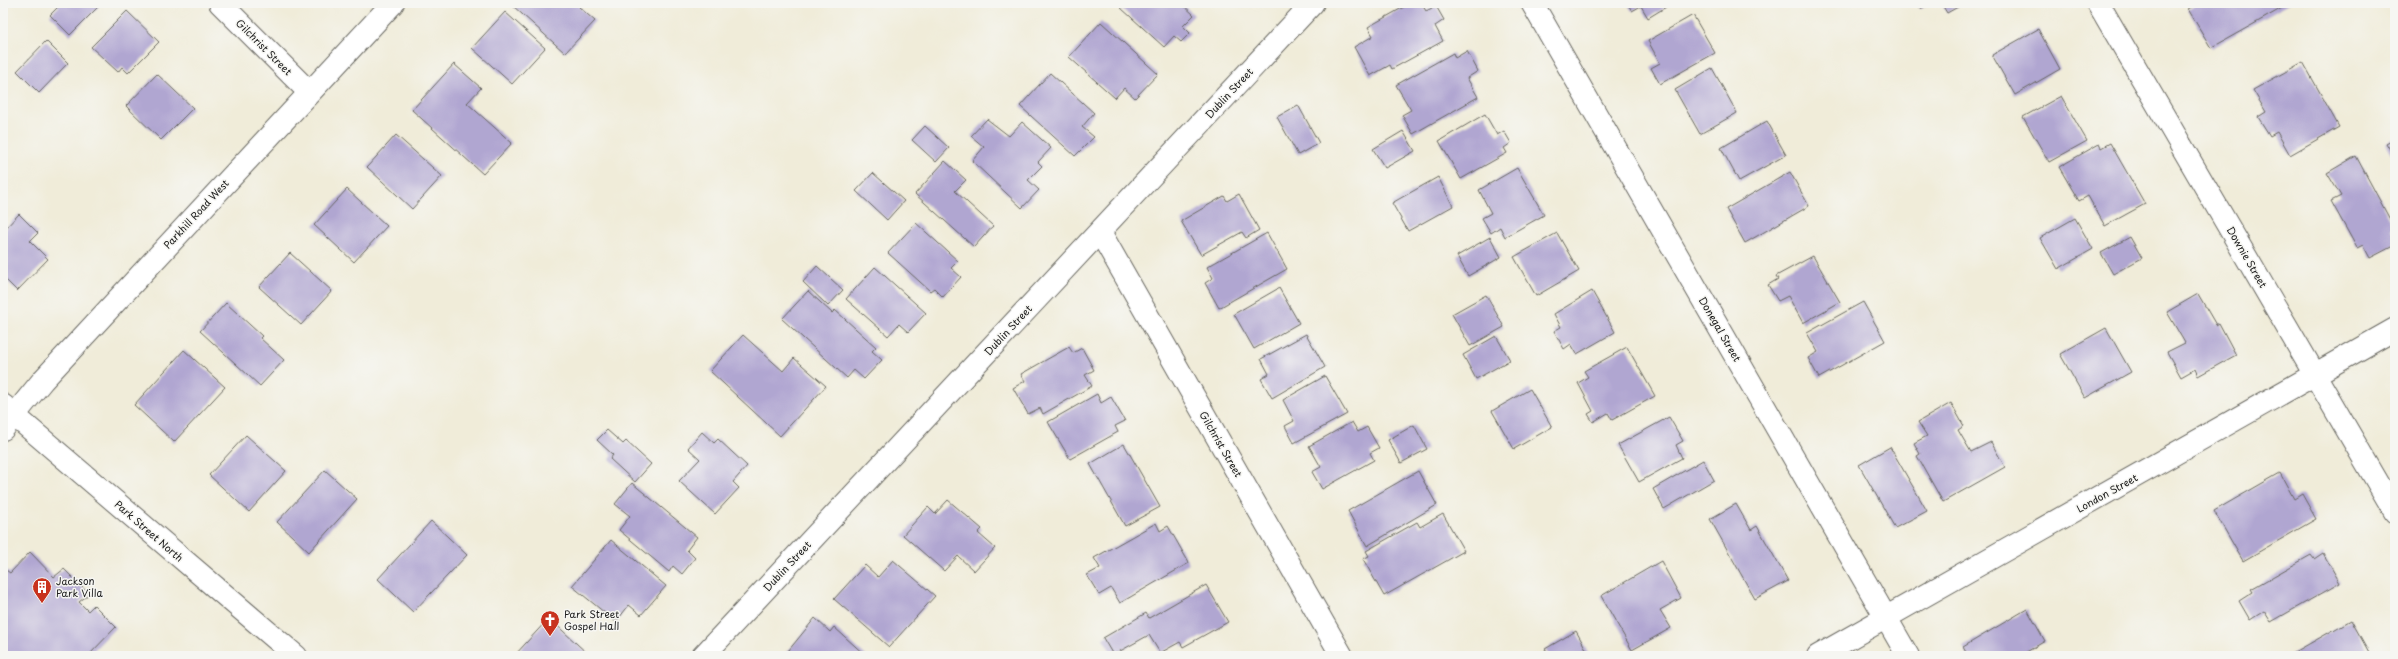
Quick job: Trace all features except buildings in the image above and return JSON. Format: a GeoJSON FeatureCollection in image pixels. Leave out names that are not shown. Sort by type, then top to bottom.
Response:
{"type":"FeatureCollection","features":[{"type":"Feature","properties":{"kind":"street","name":"Gilchrist Street"},"geometry":{"type":"LineString","coordinates":[[220,3],[309,92]]}},
{"type":"Feature","properties":{"kind":"street","name":"Parkhill Road West"},"geometry":{"type":"LineString","coordinates":[[7,417],[393,3]]}},
{"type":"Feature","properties":{"kind":"street","name":"Dublin Street"},"geometry":{"type":"LineString","coordinates":[[703,656],[1313,3]]}},
{"type":"Feature","properties":{"kind":"street","name":"Donegal Street"},"geometry":{"type":"LineString","coordinates":[[1532,3],[1908,656]]}},
{"type":"Feature","properties":{"kind":"street","name":"Downie Street"},"geometry":{"type":"LineString","coordinates":[[2098,3],[2395,512]]}},
{"type":"Feature","properties":{"kind":"street","name":"Gilchrist Street"},"geometry":{"type":"LineString","coordinates":[[1100,232],[1342,656]]}},
{"type":"Feature","properties":{"kind":"street","name":"London Street"},"geometry":{"type":"LineString","coordinates":[[1818,656],[2395,329]]}},
{"type":"Feature","properties":{"kind":"street","name":"Park Street North"},"geometry":{"type":"LineString","coordinates":[[7,417],[296,656]]}},
{"type":"Feature","properties":{"kind":"place","name":"Jackson Park Villa"},"geometry":{"type":"Point","coordinates":[42,604]}},
{"type":"Feature","properties":{"kind":"place","name":"Park Street Gospel Hall"},"geometry":{"type":"Point","coordinates":[550,637]}}]}
